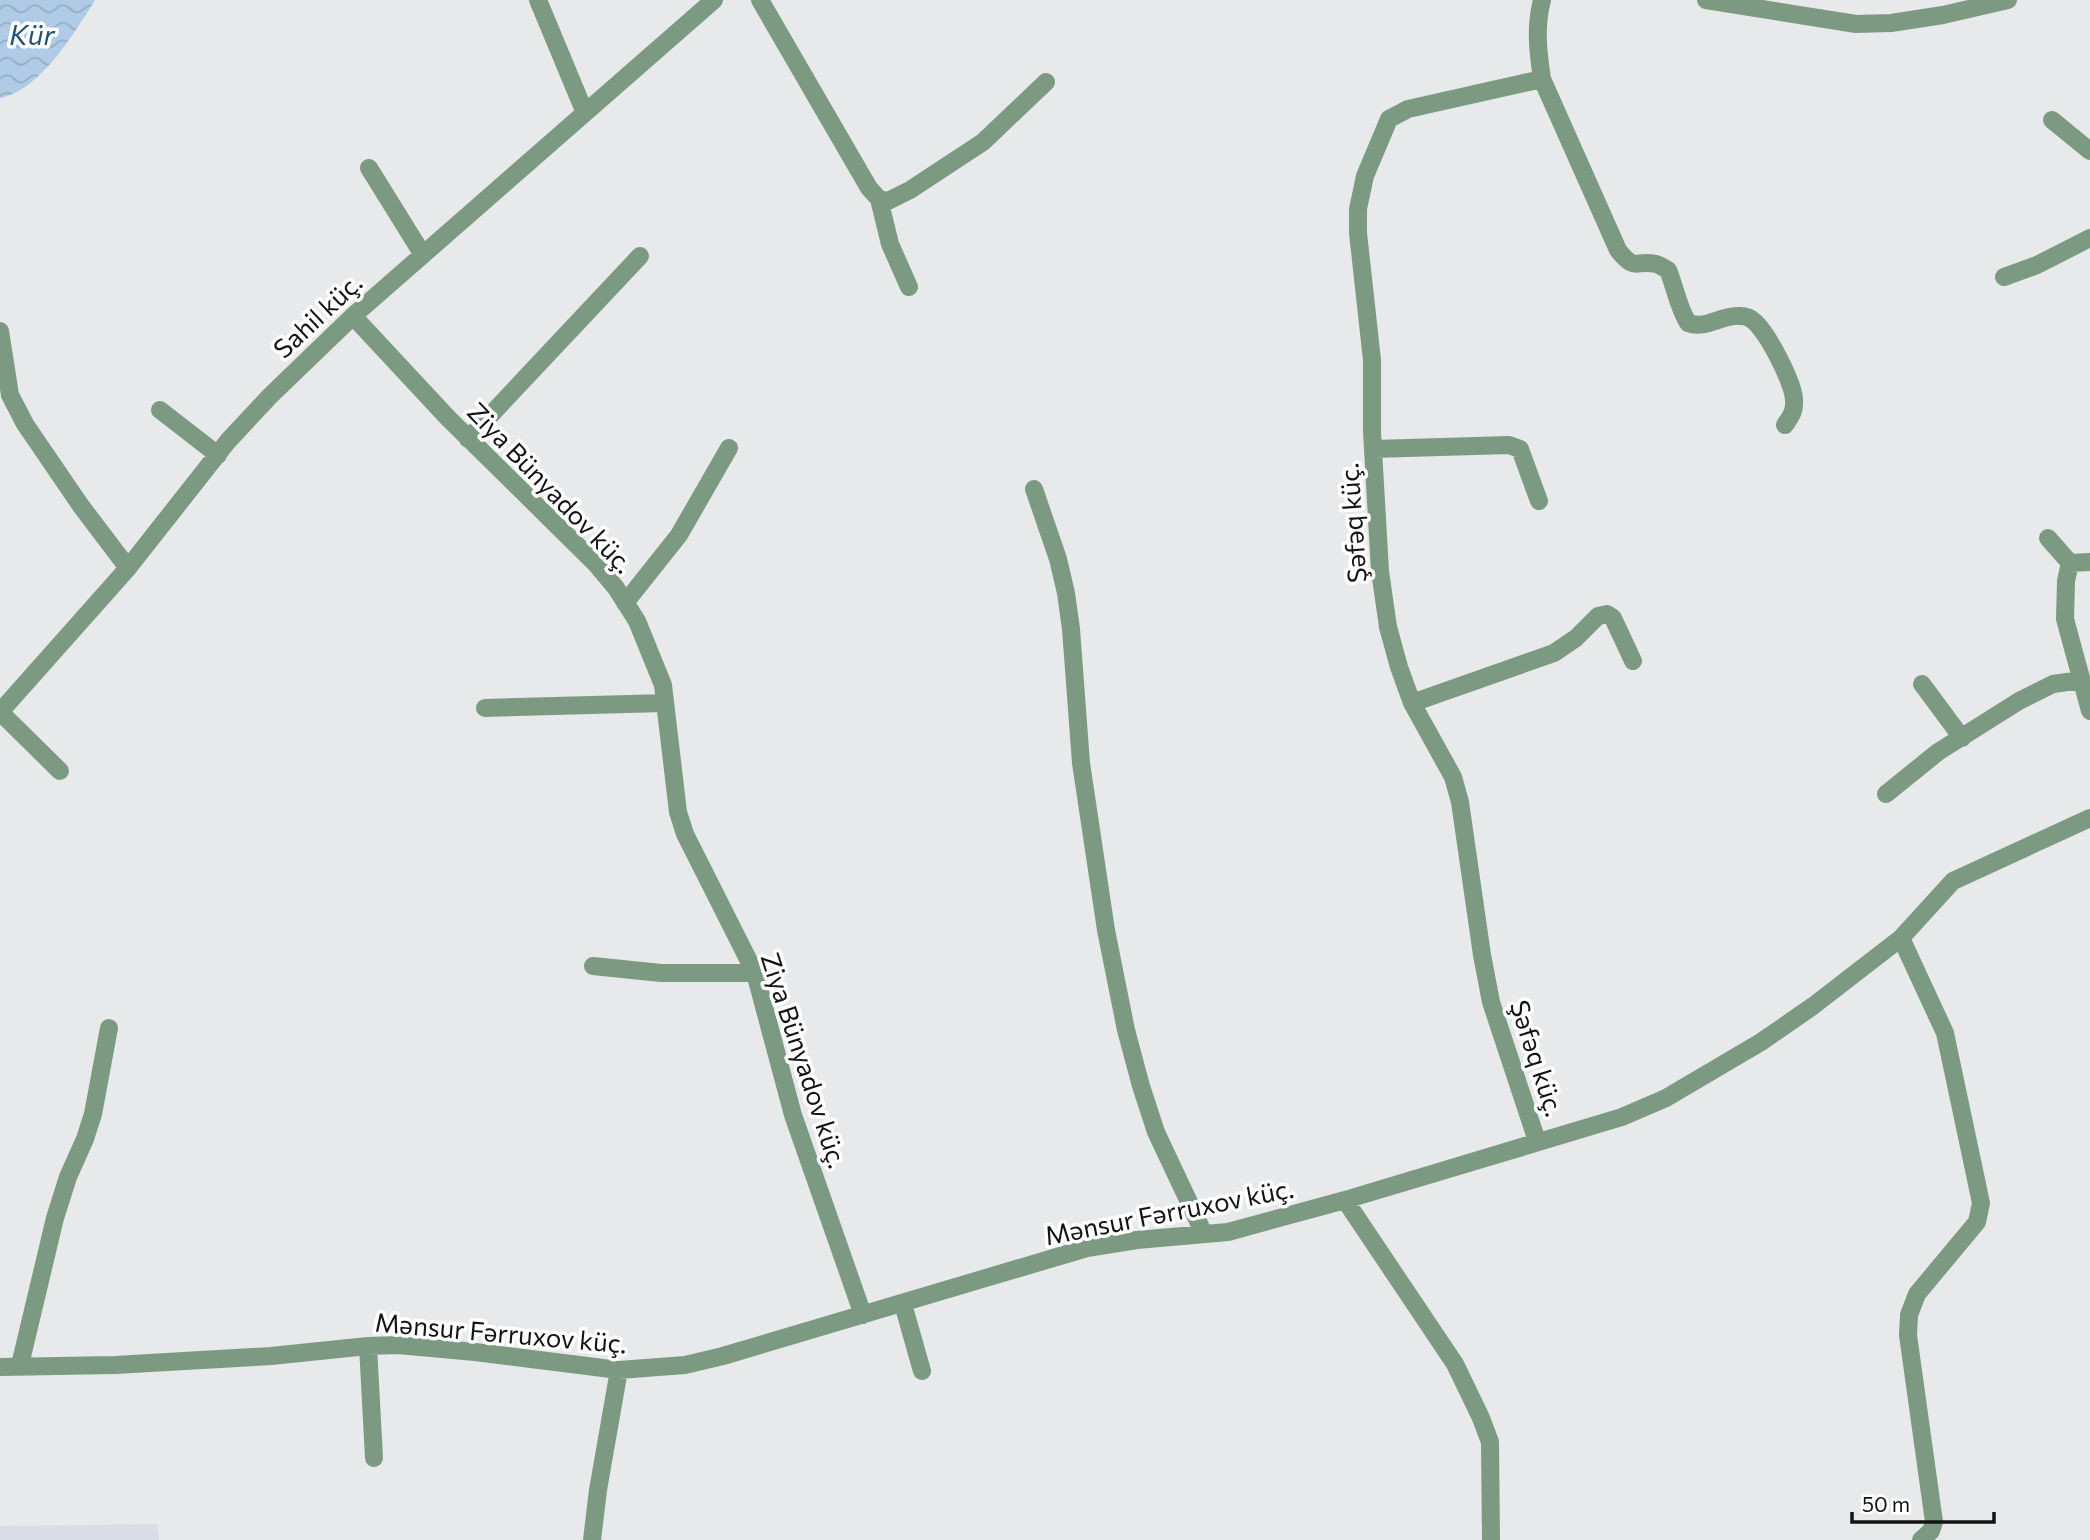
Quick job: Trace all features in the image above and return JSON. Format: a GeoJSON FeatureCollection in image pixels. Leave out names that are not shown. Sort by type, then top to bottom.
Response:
{"type":"FeatureCollection","features":[{"type":"Feature","properties":{"kind":"street"},"geometry":{"type":"LineString","coordinates":[[538,0],[585,113]]}},
{"type":"Feature","properties":{"kind":"street","name":"Sahil küç."},"geometry":{"type":"LineString","coordinates":[[0,712],[128,568],[218,454],[270,396],[353,316],[714,0]]}},
{"type":"Feature","properties":{"kind":"street"},"geometry":{"type":"LineString","coordinates":[[760,0],[869,188],[879,199],[890,244],[909,287]]}},
{"type":"Feature","properties":{"kind":"street"},"geometry":{"type":"LineString","coordinates":[[1542,0],[1537,19],[1542,79],[1618,250],[1628,262],[1638,265],[1656,264],[1668,270],[1688,323],[1697,327],[1739,315],[1751,318],[1776,352],[1794,397],[1794,412],[1785,425]]}},
{"type":"Feature","properties":{"kind":"street"},"geometry":{"type":"LineString","coordinates":[[1706,0],[1856,24],[1930,18],[2008,0]]}},
{"type":"Feature","properties":{"kind":"street","name":"Şəfəq küç."},"geometry":{"type":"LineString","coordinates":[[1538,1142],[1491,1002],[1460,802],[1453,777],[1412,703],[1388,627],[1380,571],[1373,449],[1372,360],[1358,233],[1358,209],[1365,176],[1389,119],[1408,108],[1542,79]]}},
{"type":"Feature","properties":{"kind":"street"},"geometry":{"type":"LineString","coordinates":[[879,199],[888,201],[910,190],[983,142],[1046,82]]}},
{"type":"Feature","properties":{"kind":"street"},"geometry":{"type":"LineString","coordinates":[[2052,120],[2090,151]]}},
{"type":"Feature","properties":{"kind":"street"},"geometry":{"type":"LineString","coordinates":[[369,168],[423,255]]}},
{"type":"Feature","properties":{"kind":"street"},"geometry":{"type":"LineString","coordinates":[[2004,277],[2038,265],[2090,238]]}},
{"type":"Feature","properties":{"kind":"street"},"geometry":{"type":"LineString","coordinates":[[468,439],[640,256]]}},
{"type":"Feature","properties":{"kind":"street","name":"Ziya Bünyadov küç."},"geometry":{"type":"LineString","coordinates":[[353,316],[468,439],[594,563],[616,588],[637,621],[663,685],[678,812],[685,834],[755,973],[785,1076],[793,1115],[863,1315]]}},
{"type":"Feature","properties":{"kind":"street"},"geometry":{"type":"LineString","coordinates":[[0,331],[10,395],[25,424],[128,568]]}},
{"type":"Feature","properties":{"kind":"street"},"geometry":{"type":"LineString","coordinates":[[160,410],[218,454]]}},
{"type":"Feature","properties":{"kind":"street"},"geometry":{"type":"LineString","coordinates":[[1373,449],[1510,445],[1520,449],[1539,501]]}},
{"type":"Feature","properties":{"kind":"street"},"geometry":{"type":"LineString","coordinates":[[625,603],[679,535],[729,448]]}},
{"type":"Feature","properties":{"kind":"street"},"geometry":{"type":"LineString","coordinates":[[1034,489],[1058,559],[1066,593],[1081,763],[1106,930],[1126,1030],[1156,1132],[1204,1234]]}},
{"type":"Feature","properties":{"kind":"street"},"geometry":{"type":"LineString","coordinates":[[2048,538],[2070,563]]}},
{"type":"Feature","properties":{"kind":"street"},"geometry":{"type":"LineString","coordinates":[[2070,563],[2090,562]]}},
{"type":"Feature","properties":{"kind":"street"},"geometry":{"type":"LineString","coordinates":[[2070,563],[2066,581],[2065,619],[2090,711]]}},
{"type":"Feature","properties":{"kind":"street"},"geometry":{"type":"LineString","coordinates":[[1412,703],[1554,653],[1576,638],[1598,616],[1607,614],[1613,618],[1633,661]]}},
{"type":"Feature","properties":{"kind":"street"},"geometry":{"type":"LineString","coordinates":[[1886,794],[1938,752],[2019,701],[2053,684],[2081,680]]}},
{"type":"Feature","properties":{"kind":"street"},"geometry":{"type":"LineString","coordinates":[[1922,684],[1962,738]]}},
{"type":"Feature","properties":{"kind":"street"},"geometry":{"type":"LineString","coordinates":[[485,708],[665,703]]}},
{"type":"Feature","properties":{"kind":"street"},"geometry":{"type":"LineString","coordinates":[[0,712],[60,771]]}},
{"type":"Feature","properties":{"kind":"street","name":"Mənsur Fərruxov küç."},"geometry":{"type":"LineString","coordinates":[[0,1367],[115,1365],[398,1345],[618,1370],[685,1365],[903,1304],[1087,1248],[1228,1231],[1345,1200],[1622,1117],[1666,1098],[1761,1042],[1813,1006],[1901,938],[1953,881],[2090,818]]}},
{"type":"Feature","properties":{"kind":"street"},"geometry":{"type":"LineString","coordinates":[[1901,938],[1945,1033],[1982,1203],[1977,1222],[1917,1294],[1909,1315],[1908,1335],[1934,1522],[1931,1531],[1921,1540]]}},
{"type":"Feature","properties":{"kind":"street"},"geometry":{"type":"LineString","coordinates":[[593,967],[661,973],[755,973]]}},
{"type":"Feature","properties":{"kind":"street"},"geometry":{"type":"LineString","coordinates":[[20,1365],[55,1217],[93,1114],[109,1028]]}},
{"type":"Feature","properties":{"kind":"street"},"geometry":{"type":"LineString","coordinates":[[1345,1200],[1455,1364],[1481,1418],[1490,1442],[1491,1540]]}},
{"type":"Feature","properties":{"kind":"street"},"geometry":{"type":"LineString","coordinates":[[903,1304],[922,1371]]}},
{"type":"Feature","properties":{"kind":"street"},"geometry":{"type":"LineString","coordinates":[[368,1346],[374,1458]]}},
{"type":"Feature","properties":{"kind":"street"},"geometry":{"type":"LineString","coordinates":[[592,1540],[618,1370]]}},
{"type":"Feature","properties":{"kind":"shaded area"},"geometry":{"type":"Polygon","coordinates":[[[157,1524],[159,1540],[0,1540],[0,1526],[157,1524]]]}},
{"type":"Feature","properties":{"kind":"water","name":"Kür"},"geometry":{"type":"Polygon","coordinates":[[[0,0],[95,0],[67,43],[42,72],[15,93],[0,98],[0,0]]]}}]}
